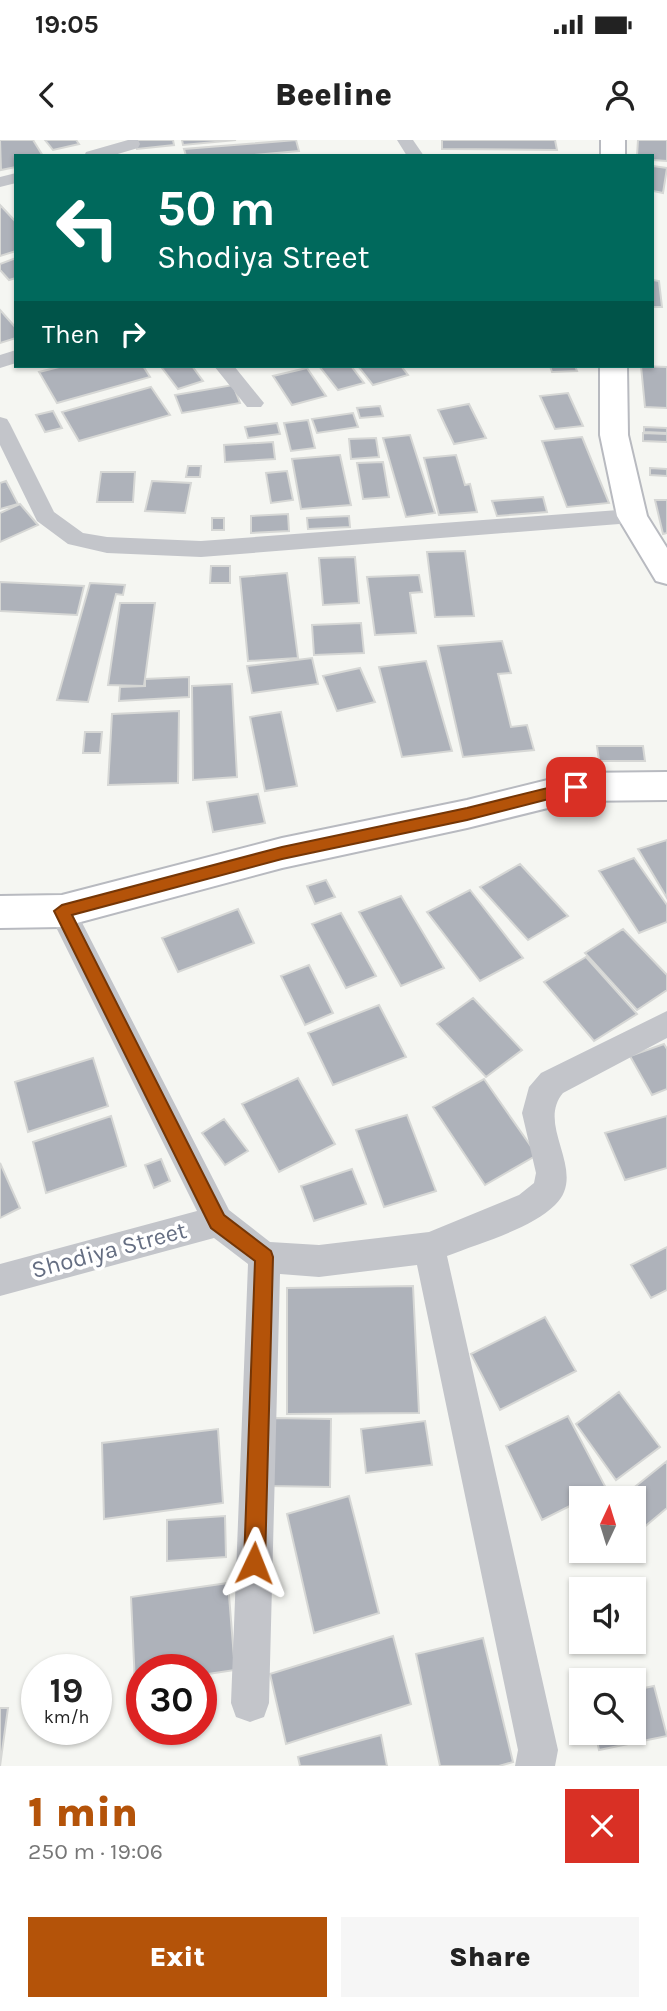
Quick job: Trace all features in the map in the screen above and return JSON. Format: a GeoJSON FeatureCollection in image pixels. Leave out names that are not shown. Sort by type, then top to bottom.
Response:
{"type":"FeatureCollection","features":[{"type":"Feature","properties":{"kind":"main road"},"geometry":{"type":"LineString","coordinates":[[613,368],[614,435],[632,516],[667,573]]}},
{"type":"Feature","properties":{"kind":"main road"},"geometry":{"type":"LineString","coordinates":[[0,912],[62,911],[282,853],[467,814],[576,787],[667,786]]}},
{"type":"Feature","properties":{"kind":"street"},"geometry":{"type":"LineString","coordinates":[[101,154],[133,147]]}},
{"type":"Feature","properties":{"kind":"street"},"geometry":{"type":"LineString","coordinates":[[226,368],[254,403]]}},
{"type":"Feature","properties":{"kind":"street"},"geometry":{"type":"LineString","coordinates":[[0,424],[45,516],[76,539],[107,545],[201,549],[632,516]]}},
{"type":"Feature","properties":{"kind":"street","name":"Shodiya Street"},"geometry":{"type":"LineString","coordinates":[[62,911],[218,1221],[264,1257]]}},
{"type":"Feature","properties":{"kind":"street"},"geometry":{"type":"LineString","coordinates":[[250,1703],[264,1257],[319,1261],[429,1248],[530,1206],[547,1192],[552,1173],[537,1113],[540,1097],[552,1083],[667,1024]]}},
{"type":"Feature","properties":{"kind":"street","name":"Shodiya Street"},"geometry":{"type":"LineString","coordinates":[[0,1280],[218,1221]]}},
{"type":"Feature","properties":{"kind":"street"},"geometry":{"type":"LineString","coordinates":[[429,1248],[538,1750],[535,1766]]}},
{"type":"Feature","properties":{"kind":"building"},"geometry":{"type":"Polygon","coordinates":[[[0,140],[33,140],[42,154],[14,154],[14,167],[1,170],[0,140]]]}},
{"type":"Feature","properties":{"kind":"building"},"geometry":{"type":"Polygon","coordinates":[[[45,140],[76,140],[79,144],[53,150],[45,140]]]}},
{"type":"Feature","properties":{"kind":"building"},"geometry":{"type":"Polygon","coordinates":[[[136,140],[173,140],[174,145],[137,149],[136,140]]]}},
{"type":"Feature","properties":{"kind":"building"},"geometry":{"type":"Polygon","coordinates":[[[182,140],[236,140],[183,145],[182,140]]]}},
{"type":"Feature","properties":{"kind":"building"},"geometry":{"type":"Polygon","coordinates":[[[296,140],[299,151],[265,154],[185,154],[184,149],[296,140]]]}},
{"type":"Feature","properties":{"kind":"building"},"geometry":{"type":"Polygon","coordinates":[[[442,140],[555,140],[557,150],[442,149],[442,140]]]}},
{"type":"Feature","properties":{"kind":"building"},"geometry":{"type":"Polygon","coordinates":[[[638,140],[667,140],[667,161],[654,160],[654,154],[637,154],[638,140]]]}},
{"type":"Feature","properties":{"kind":"building"},"geometry":{"type":"Polygon","coordinates":[[[654,166],[667,168],[663,193],[654,191],[654,166]]]}},
{"type":"Feature","properties":{"kind":"building"},"geometry":{"type":"Polygon","coordinates":[[[0,205],[14,220],[14,252],[0,256],[0,205]]]}},
{"type":"Feature","properties":{"kind":"building"},"geometry":{"type":"Polygon","coordinates":[[[14,259],[14,279],[9,280],[0,270],[0,264],[14,259]]]}},
{"type":"Feature","properties":{"kind":"building"},"geometry":{"type":"Polygon","coordinates":[[[654,280],[659,281],[662,307],[654,307],[654,280]]]}},
{"type":"Feature","properties":{"kind":"building"},"geometry":{"type":"Polygon","coordinates":[[[0,310],[14,326],[14,339],[0,343],[0,310]]]}},
{"type":"Feature","properties":{"kind":"building"},"geometry":{"type":"Polygon","coordinates":[[[667,367],[667,408],[645,407],[641,368],[667,367]]]}},
{"type":"Feature","properties":{"kind":"building"},"geometry":{"type":"Polygon","coordinates":[[[55,368],[144,368],[150,377],[57,403],[39,372],[55,368]]]}},
{"type":"Feature","properties":{"kind":"building"},"geometry":{"type":"Polygon","coordinates":[[[162,368],[193,368],[203,381],[178,389],[162,368]]]}},
{"type":"Feature","properties":{"kind":"building"},"geometry":{"type":"Polygon","coordinates":[[[307,368],[326,396],[292,405],[273,376],[307,368]]]}},
{"type":"Feature","properties":{"kind":"building"},"geometry":{"type":"Polygon","coordinates":[[[321,368],[353,368],[364,383],[338,390],[321,368]]]}},
{"type":"Feature","properties":{"kind":"building"},"geometry":{"type":"Polygon","coordinates":[[[360,368],[403,368],[408,375],[373,385],[360,368]]]}},
{"type":"Feature","properties":{"kind":"building"},"geometry":{"type":"Polygon","coordinates":[[[551,368],[576,368],[577,371],[552,372],[551,368]]]}},
{"type":"Feature","properties":{"kind":"building"},"geometry":{"type":"Polygon","coordinates":[[[233,385],[240,403],[182,413],[175,395],[233,385]]]}},
{"type":"Feature","properties":{"kind":"building"},"geometry":{"type":"Polygon","coordinates":[[[151,387],[170,415],[79,441],[62,412],[151,387]]]}},
{"type":"Feature","properties":{"kind":"building"},"geometry":{"type":"Polygon","coordinates":[[[568,393],[583,426],[555,429],[540,396],[568,393]]]}},
{"type":"Feature","properties":{"kind":"building"},"geometry":{"type":"Polygon","coordinates":[[[469,404],[486,438],[454,444],[438,410],[469,404]]]}},
{"type":"Feature","properties":{"kind":"building"},"geometry":{"type":"Polygon","coordinates":[[[380,406],[383,416],[360,418],[357,408],[380,406]]]}},
{"type":"Feature","properties":{"kind":"building"},"geometry":{"type":"Polygon","coordinates":[[[53,411],[62,428],[45,432],[36,415],[53,411]]]}},
{"type":"Feature","properties":{"kind":"building"},"geometry":{"type":"Polygon","coordinates":[[[353,413],[358,427],[317,433],[312,419],[353,413]]]}},
{"type":"Feature","properties":{"kind":"building"},"geometry":{"type":"Polygon","coordinates":[[[308,420],[315,448],[291,451],[284,423],[308,420]]]}},
{"type":"Feature","properties":{"kind":"building"},"geometry":{"type":"Polygon","coordinates":[[[277,423],[280,434],[248,438],[245,427],[277,423]]]}},
{"type":"Feature","properties":{"kind":"building"},"geometry":{"type":"Polygon","coordinates":[[[644,427],[667,428],[667,433],[644,432],[644,427]]]}},
{"type":"Feature","properties":{"kind":"building"},"geometry":{"type":"Polygon","coordinates":[[[643,433],[667,434],[667,442],[643,441],[643,433]]]}},
{"type":"Feature","properties":{"kind":"building"},"geometry":{"type":"Polygon","coordinates":[[[410,435],[435,513],[406,517],[383,438],[410,435]]]}},
{"type":"Feature","properties":{"kind":"building"},"geometry":{"type":"Polygon","coordinates":[[[582,437],[609,503],[567,507],[542,441],[582,437]]]}},
{"type":"Feature","properties":{"kind":"building"},"geometry":{"type":"Polygon","coordinates":[[[376,438],[379,457],[351,459],[349,439],[376,438]]]}},
{"type":"Feature","properties":{"kind":"building"},"geometry":{"type":"Polygon","coordinates":[[[273,442],[275,459],[225,462],[224,445],[273,442]]]}},
{"type":"Feature","properties":{"kind":"building"},"geometry":{"type":"Polygon","coordinates":[[[340,455],[351,505],[301,509],[292,459],[340,455]]]}},
{"type":"Feature","properties":{"kind":"building"},"geometry":{"type":"Polygon","coordinates":[[[456,455],[465,485],[470,484],[477,512],[439,515],[424,458],[456,455]]]}},
{"type":"Feature","properties":{"kind":"building"},"geometry":{"type":"Polygon","coordinates":[[[383,462],[389,497],[363,499],[357,463],[383,462]]]}},
{"type":"Feature","properties":{"kind":"building"},"geometry":{"type":"Polygon","coordinates":[[[188,466],[201,466],[200,477],[186,477],[188,466]]]}},
{"type":"Feature","properties":{"kind":"building"},"geometry":{"type":"Polygon","coordinates":[[[650,468],[667,469],[667,476],[650,475],[650,468]]]}},
{"type":"Feature","properties":{"kind":"building"},"geometry":{"type":"Polygon","coordinates":[[[287,471],[293,500],[271,503],[266,473],[287,471]]]}},
{"type":"Feature","properties":{"kind":"building"},"geometry":{"type":"Polygon","coordinates":[[[101,472],[135,472],[133,502],[97,502],[101,472]]]}},
{"type":"Feature","properties":{"kind":"building"},"geometry":{"type":"Polygon","coordinates":[[[6,481],[18,504],[0,509],[0,483],[6,481]]]}},
{"type":"Feature","properties":{"kind":"building"},"geometry":{"type":"Polygon","coordinates":[[[152,481],[191,483],[185,513],[145,511],[152,481]]]}},
{"type":"Feature","properties":{"kind":"building"},"geometry":{"type":"Polygon","coordinates":[[[543,497],[547,512],[497,516],[492,501],[543,497]]]}},
{"type":"Feature","properties":{"kind":"building"},"geometry":{"type":"Polygon","coordinates":[[[655,500],[667,500],[667,533],[663,534],[655,500]]]}},
{"type":"Feature","properties":{"kind":"building"},"geometry":{"type":"Polygon","coordinates":[[[20,504],[38,525],[0,542],[0,513],[20,504]]]}},
{"type":"Feature","properties":{"kind":"building"},"geometry":{"type":"Polygon","coordinates":[[[288,514],[289,531],[251,533],[251,516],[288,514]]]}},
{"type":"Feature","properties":{"kind":"building"},"geometry":{"type":"Polygon","coordinates":[[[349,516],[350,527],[308,529],[307,518],[349,516]]]}},
{"type":"Feature","properties":{"kind":"building"},"geometry":{"type":"Polygon","coordinates":[[[212,518],[224,518],[224,530],[212,530],[212,518]]]}},
{"type":"Feature","properties":{"kind":"building"},"geometry":{"type":"Polygon","coordinates":[[[465,551],[474,616],[435,617],[427,552],[465,551]]]}},
{"type":"Feature","properties":{"kind":"building"},"geometry":{"type":"Polygon","coordinates":[[[355,557],[359,603],[323,605],[319,558],[355,557]]]}},
{"type":"Feature","properties":{"kind":"building"},"geometry":{"type":"Polygon","coordinates":[[[211,566],[230,566],[230,583],[210,583],[211,566]]]}},
{"type":"Feature","properties":{"kind":"building"},"geometry":{"type":"Polygon","coordinates":[[[287,573],[298,658],[248,661],[240,577],[287,573]]]}},
{"type":"Feature","properties":{"kind":"building"},"geometry":{"type":"Polygon","coordinates":[[[419,575],[422,592],[410,593],[416,633],[375,635],[367,577],[419,575]]]}},
{"type":"Feature","properties":{"kind":"building"},"geometry":{"type":"Polygon","coordinates":[[[0,582],[84,586],[77,615],[0,611],[0,582]]]}},
{"type":"Feature","properties":{"kind":"building"},"geometry":{"type":"Polygon","coordinates":[[[90,583],[125,585],[123,595],[116,594],[88,702],[57,700],[90,583]]]}},
{"type":"Feature","properties":{"kind":"building"},"geometry":{"type":"Polygon","coordinates":[[[120,603],[155,603],[144,686],[108,685],[120,603]]]}},
{"type":"Feature","properties":{"kind":"building"},"geometry":{"type":"Polygon","coordinates":[[[361,623],[364,653],[314,655],[312,625],[361,623]]]}},
{"type":"Feature","properties":{"kind":"building"},"geometry":{"type":"Polygon","coordinates":[[[502,641],[511,673],[498,674],[511,727],[527,725],[534,750],[463,757],[438,646],[502,641]]]}},
{"type":"Feature","properties":{"kind":"building"},"geometry":{"type":"Polygon","coordinates":[[[312,658],[318,684],[252,693],[247,666],[312,658]]]}},
{"type":"Feature","properties":{"kind":"building"},"geometry":{"type":"Polygon","coordinates":[[[426,661],[452,751],[402,757],[379,667],[426,661]]]}},
{"type":"Feature","properties":{"kind":"building"},"geometry":{"type":"Polygon","coordinates":[[[360,668],[375,702],[337,711],[323,676],[360,668]]]}},
{"type":"Feature","properties":{"kind":"building"},"geometry":{"type":"Polygon","coordinates":[[[189,677],[189,697],[119,701],[120,687],[145,686],[145,679],[189,677]]]}},
{"type":"Feature","properties":{"kind":"building"},"geometry":{"type":"Polygon","coordinates":[[[232,684],[237,777],[193,780],[192,686],[232,684]]]}},
{"type":"Feature","properties":{"kind":"building"},"geometry":{"type":"Polygon","coordinates":[[[179,711],[178,783],[108,785],[112,714],[179,711]]]}},
{"type":"Feature","properties":{"kind":"building"},"geometry":{"type":"Polygon","coordinates":[[[281,712],[297,786],[265,791],[250,717],[281,712]]]}},
{"type":"Feature","properties":{"kind":"building"},"geometry":{"type":"Polygon","coordinates":[[[85,732],[102,732],[100,753],[83,753],[85,732]]]}},
{"type":"Feature","properties":{"kind":"building"},"geometry":{"type":"Polygon","coordinates":[[[597,746],[643,746],[645,761],[599,761],[597,746]]]}},
{"type":"Feature","properties":{"kind":"building"},"geometry":{"type":"Polygon","coordinates":[[[258,794],[265,823],[213,832],[207,802],[258,794]]]}},
{"type":"Feature","properties":{"kind":"building"},"geometry":{"type":"Polygon","coordinates":[[[667,840],[667,898],[638,849],[667,840]]]}},
{"type":"Feature","properties":{"kind":"building"},"geometry":{"type":"Polygon","coordinates":[[[634,858],[667,905],[667,922],[639,933],[599,871],[634,858]]]}},
{"type":"Feature","properties":{"kind":"building"},"geometry":{"type":"Polygon","coordinates":[[[520,864],[568,916],[528,940],[480,887],[520,864]]]}},
{"type":"Feature","properties":{"kind":"building"},"geometry":{"type":"Polygon","coordinates":[[[326,880],[335,897],[315,904],[307,886],[326,880]]]}},
{"type":"Feature","properties":{"kind":"building"},"geometry":{"type":"Polygon","coordinates":[[[470,890],[523,958],[480,981],[427,912],[470,890]]]}},
{"type":"Feature","properties":{"kind":"building"},"geometry":{"type":"Polygon","coordinates":[[[401,896],[444,968],[401,986],[359,912],[401,896]]]}},
{"type":"Feature","properties":{"kind":"building"},"geometry":{"type":"Polygon","coordinates":[[[238,909],[254,943],[178,972],[162,938],[238,909]]]}},
{"type":"Feature","properties":{"kind":"building"},"geometry":{"type":"Polygon","coordinates":[[[341,913],[376,976],[346,988],[312,924],[341,913]]]}},
{"type":"Feature","properties":{"kind":"building"},"geometry":{"type":"Polygon","coordinates":[[[623,929],[667,975],[667,990],[637,1010],[585,953],[623,929]]]}},
{"type":"Feature","properties":{"kind":"building"},"geometry":{"type":"Polygon","coordinates":[[[586,957],[637,1014],[594,1041],[544,982],[586,957]]]}},
{"type":"Feature","properties":{"kind":"building"},"geometry":{"type":"Polygon","coordinates":[[[309,965],[333,1013],[305,1025],[281,976],[309,965]]]}},
{"type":"Feature","properties":{"kind":"building"},"geometry":{"type":"Polygon","coordinates":[[[473,998],[522,1050],[486,1077],[437,1024],[473,998]]]}},
{"type":"Feature","properties":{"kind":"building"},"geometry":{"type":"Polygon","coordinates":[[[379,1005],[406,1057],[333,1085],[308,1033],[379,1005]]]}},
{"type":"Feature","properties":{"kind":"building"},"geometry":{"type":"Polygon","coordinates":[[[664,1044],[667,1049],[667,1089],[652,1095],[630,1056],[664,1044]]]}},
{"type":"Feature","properties":{"kind":"building"},"geometry":{"type":"Polygon","coordinates":[[[93,1058],[108,1106],[28,1132],[15,1082],[93,1058]]]}},
{"type":"Feature","properties":{"kind":"building"},"geometry":{"type":"Polygon","coordinates":[[[298,1078],[335,1144],[279,1172],[242,1104],[298,1078]]]}},
{"type":"Feature","properties":{"kind":"building"},"geometry":{"type":"Polygon","coordinates":[[[484,1079],[537,1155],[485,1185],[433,1107],[484,1079]]]}},
{"type":"Feature","properties":{"kind":"building"},"geometry":{"type":"Polygon","coordinates":[[[407,1115],[436,1191],[384,1207],[356,1130],[407,1115]]]}},
{"type":"Feature","properties":{"kind":"building"},"geometry":{"type":"Polygon","coordinates":[[[111,1116],[126,1166],[46,1193],[33,1142],[111,1116]]]}},
{"type":"Feature","properties":{"kind":"building"},"geometry":{"type":"Polygon","coordinates":[[[667,1116],[667,1168],[625,1180],[605,1133],[667,1116]]]}},
{"type":"Feature","properties":{"kind":"building"},"geometry":{"type":"Polygon","coordinates":[[[224,1119],[248,1151],[225,1165],[202,1133],[224,1119]]]}},
{"type":"Feature","properties":{"kind":"building"},"geometry":{"type":"Polygon","coordinates":[[[161,1159],[170,1181],[154,1188],[145,1165],[161,1159]]]}},
{"type":"Feature","properties":{"kind":"building"},"geometry":{"type":"Polygon","coordinates":[[[0,1163],[20,1208],[0,1218],[0,1163]]]}},
{"type":"Feature","properties":{"kind":"building"},"geometry":{"type":"Polygon","coordinates":[[[352,1169],[366,1204],[314,1221],[301,1186],[352,1169]]]}},
{"type":"Feature","properties":{"kind":"building"},"geometry":{"type":"Polygon","coordinates":[[[667,1247],[667,1290],[651,1298],[631,1265],[667,1247]]]}},
{"type":"Feature","properties":{"kind":"building"},"geometry":{"type":"Polygon","coordinates":[[[413,1286],[419,1413],[287,1414],[287,1288],[413,1286]]]}},
{"type":"Feature","properties":{"kind":"building"},"geometry":{"type":"Polygon","coordinates":[[[545,1317],[576,1371],[500,1410],[471,1354],[545,1317]]]}},
{"type":"Feature","properties":{"kind":"building"},"geometry":{"type":"Polygon","coordinates":[[[619,1392],[660,1447],[616,1480],[576,1424],[619,1392]]]}},
{"type":"Feature","properties":{"kind":"building"},"geometry":{"type":"Polygon","coordinates":[[[568,1416],[605,1486],[569,1486],[569,1506],[542,1520],[506,1446],[568,1416]]]}},
{"type":"Feature","properties":{"kind":"building"},"geometry":{"type":"Polygon","coordinates":[[[273,1418],[331,1419],[330,1487],[270,1486],[273,1418]]]}},
{"type":"Feature","properties":{"kind":"building"},"geometry":{"type":"Polygon","coordinates":[[[425,1421],[432,1465],[366,1473],[361,1429],[425,1421]]]}},
{"type":"Feature","properties":{"kind":"building"},"geometry":{"type":"Polygon","coordinates":[[[218,1429],[223,1503],[104,1519],[102,1443],[218,1429]]]}},
{"type":"Feature","properties":{"kind":"building"},"geometry":{"type":"Polygon","coordinates":[[[667,1461],[667,1508],[646,1526],[646,1486],[636,1486],[667,1461]]]}},
{"type":"Feature","properties":{"kind":"building"},"geometry":{"type":"Polygon","coordinates":[[[349,1496],[379,1613],[314,1633],[287,1514],[349,1496]]]}},
{"type":"Feature","properties":{"kind":"building"},"geometry":{"type":"Polygon","coordinates":[[[225,1516],[226,1557],[167,1561],[167,1520],[225,1516]]]}},
{"type":"Feature","properties":{"kind":"building"},"geometry":{"type":"Polygon","coordinates":[[[228,1583],[235,1670],[217,1673],[217,1654],[134,1654],[131,1597],[228,1583]]]}},
{"type":"Feature","properties":{"kind":"building"},"geometry":{"type":"Polygon","coordinates":[[[393,1636],[411,1704],[286,1744],[270,1674],[393,1636]]]}},
{"type":"Feature","properties":{"kind":"building"},"geometry":{"type":"Polygon","coordinates":[[[483,1638],[513,1762],[499,1766],[440,1766],[416,1654],[483,1638]]]}},
{"type":"Feature","properties":{"kind":"building"},"geometry":{"type":"Polygon","coordinates":[[[654,1686],[667,1736],[646,1740],[646,1688],[654,1686]]]}},
{"type":"Feature","properties":{"kind":"building"},"geometry":{"type":"Polygon","coordinates":[[[0,1708],[8,1708],[0,1766],[0,1708]]]}},
{"type":"Feature","properties":{"kind":"building"},"geometry":{"type":"Polygon","coordinates":[[[381,1735],[387,1766],[300,1766],[298,1757],[381,1735]]]}},
{"type":"Feature","properties":{"kind":"building"},"geometry":{"type":"Polygon","coordinates":[[[598,1745],[623,1745],[599,1750],[598,1745]]]}},
{"type":"Feature","properties":{"kind":"route"},"geometry":{"type":"LineString","coordinates":[[254,1563],[264,1257],[218,1221],[62,911],[282,853],[467,814],[576,787]]}}]}
